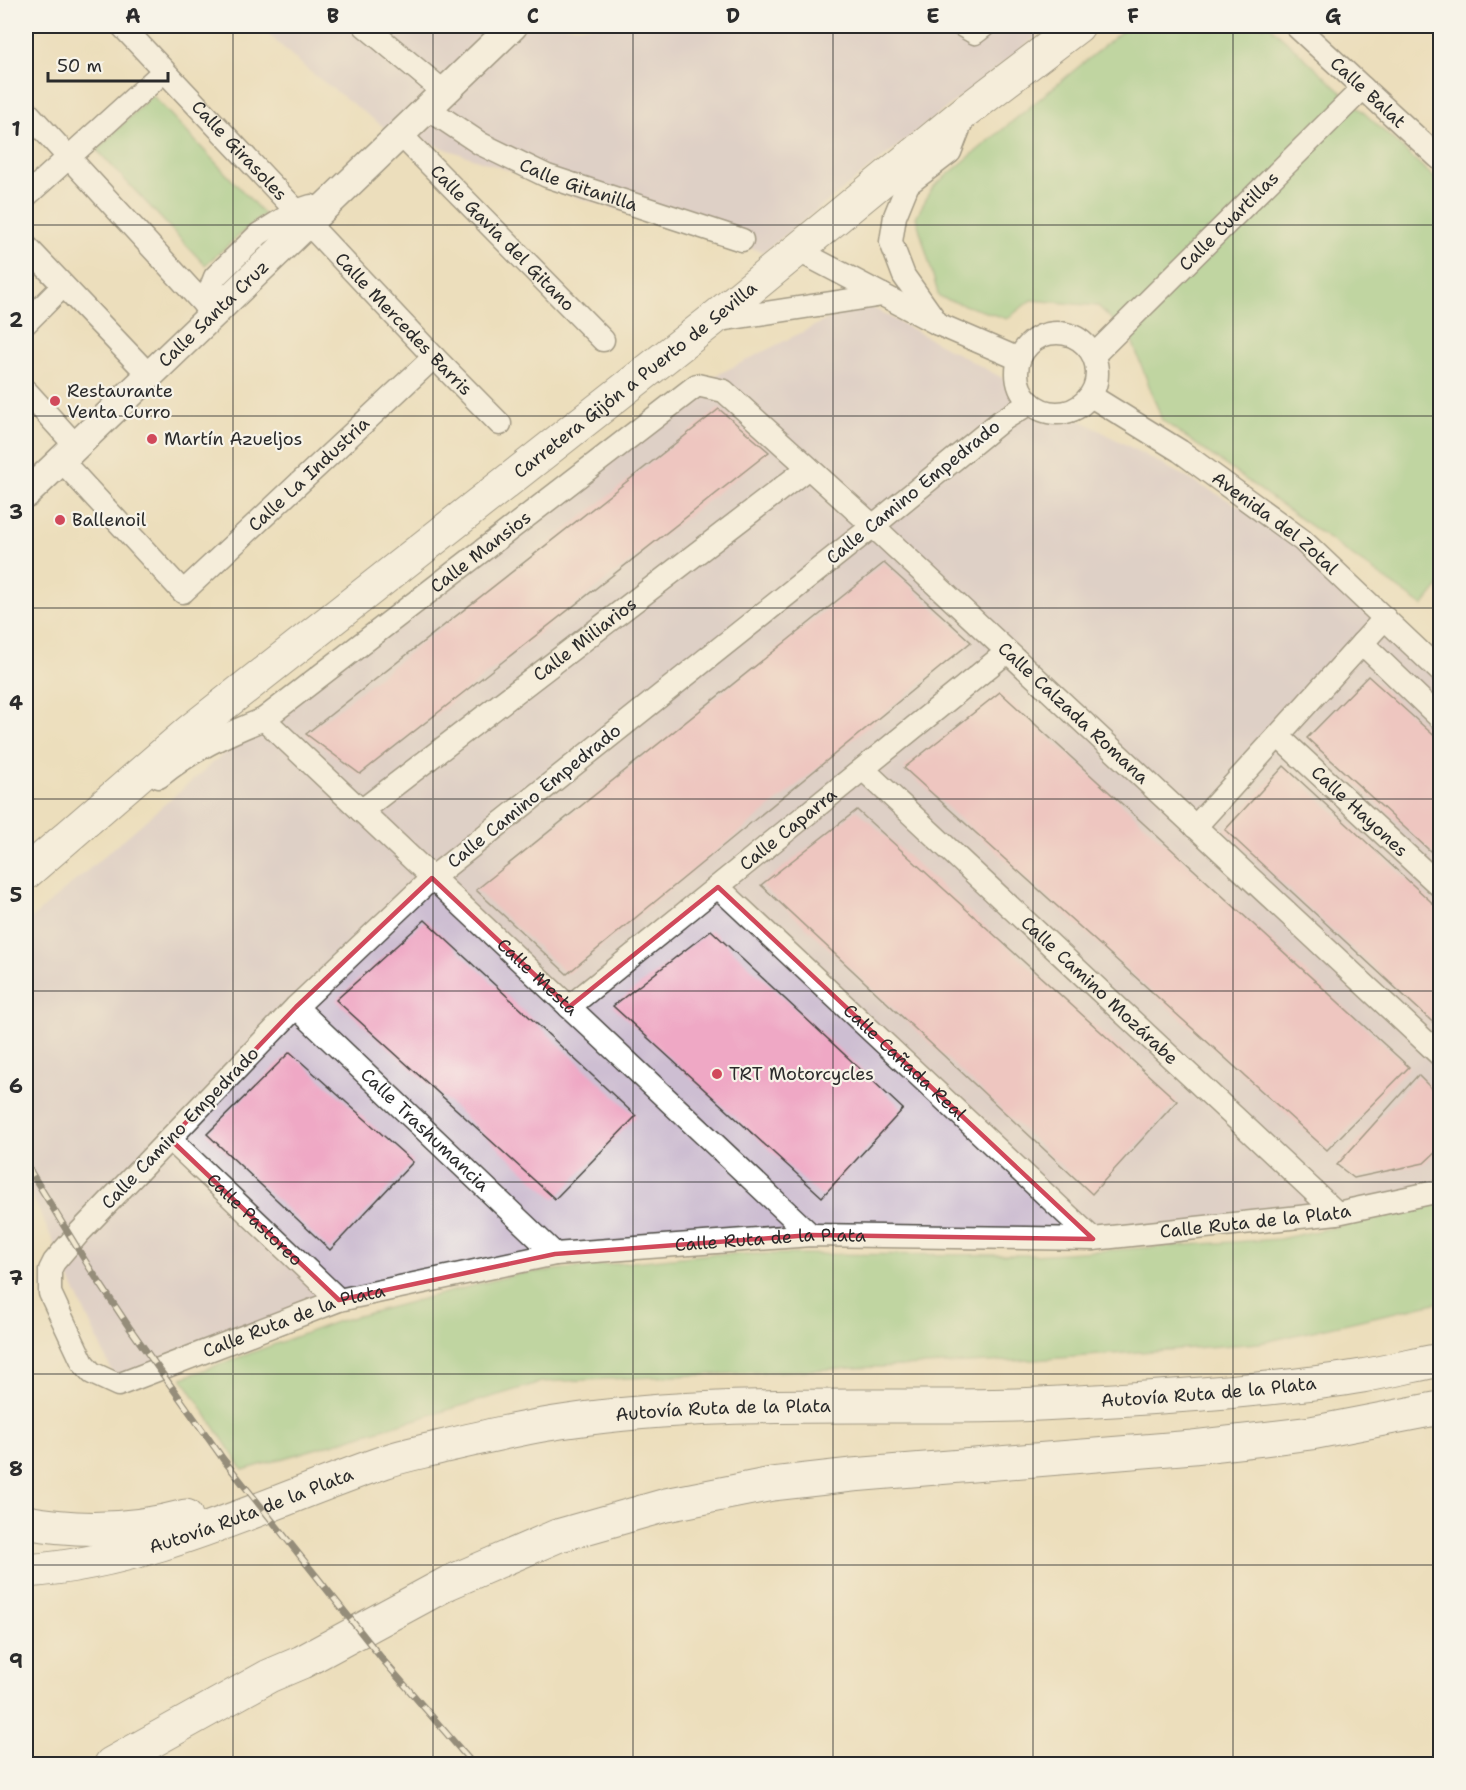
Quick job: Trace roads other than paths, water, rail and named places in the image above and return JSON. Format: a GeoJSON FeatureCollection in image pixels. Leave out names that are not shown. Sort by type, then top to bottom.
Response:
{"type":"FeatureCollection","features":[{"type":"Feature","properties":{"kind":"highway","name":"Carretera Gijón a Puerto de Sevilla"},"geometry":{"type":"LineString","coordinates":[[26,873],[190,731],[711,321],[965,112],[1066,35]]}},
{"type":"Feature","properties":{"kind":"highway","name":"Carretera Gijón a Puerto de Sevilla"},"geometry":{"type":"LineString","coordinates":[[26,845],[130,758],[190,731]]}},
{"type":"Feature","properties":{"kind":"highway","name":"Autovía Ruta de la Plata"},"geometry":{"type":"LineString","coordinates":[[26,1571],[86,1562],[163,1544],[277,1495],[387,1461],[498,1432],[569,1420],[656,1410],[790,1405],[1014,1405],[1158,1398],[1278,1387],[1361,1376],[1440,1360]]}},
{"type":"Feature","properties":{"kind":"highway"},"geometry":{"type":"LineString","coordinates":[[111,1764],[183,1733],[269,1676],[302,1662],[447,1583],[557,1536],[625,1516],[710,1495],[772,1484],[852,1475],[1193,1447],[1311,1432],[1440,1408]]}},
{"type":"Feature","properties":{"kind":"highway"},"geometry":{"type":"LineString","coordinates":[[26,1522],[81,1528],[124,1527],[168,1521],[234,1502],[277,1495]]}},
{"type":"Feature","properties":{"kind":"highway"},"geometry":{"type":"LineString","coordinates":[[154,1764],[183,1733]]}},
{"type":"Feature","properties":{"kind":"main road","name":"Calle Santa Cruz"},"geometry":{"type":"LineString","coordinates":[[26,494],[149,375],[208,309],[302,217],[332,200],[513,26]]}},
{"type":"Feature","properties":{"kind":"street","name":"Calle Girasoles"},"geometry":{"type":"LineString","coordinates":[[122,26],[302,217]]}},
{"type":"Feature","properties":{"kind":"street","name":"Calle Gitanilla"},"geometry":{"type":"LineString","coordinates":[[365,26],[481,144],[547,176],[742,240]]}},
{"type":"Feature","properties":{"kind":"street"},"geometry":{"type":"LineString","coordinates":[[963,26],[975,33],[984,26]]}},
{"type":"Feature","properties":{"kind":"street"},"geometry":{"type":"LineString","coordinates":[[1066,35],[1089,26]]}},
{"type":"Feature","properties":{"kind":"street","name":"Calle Balat"},"geometry":{"type":"LineString","coordinates":[[1296,26],[1440,159]]}},
{"type":"Feature","properties":{"kind":"street"},"geometry":{"type":"LineString","coordinates":[[26,196],[164,71]]}},
{"type":"Feature","properties":{"kind":"street","name":"Calle Cuartillas"},"geometry":{"type":"LineString","coordinates":[[1094,355],[1363,88]]}},
{"type":"Feature","properties":{"kind":"street"},"geometry":{"type":"LineString","coordinates":[[26,111],[208,309]]}},
{"type":"Feature","properties":{"kind":"street"},"geometry":{"type":"LineString","coordinates":[[938,324],[904,276],[891,242],[895,216],[908,184],[950,152],[965,112]]}},
{"type":"Feature","properties":{"kind":"street","name":"Calle Gavia del Gitano"},"geometry":{"type":"LineString","coordinates":[[400,134],[603,340]]}},
{"type":"Feature","properties":{"kind":"street","name":"Calle Mercedes Barris"},"geometry":{"type":"LineString","coordinates":[[302,217],[500,424]]}},
{"type":"Feature","properties":{"kind":"street"},"geometry":{"type":"LineString","coordinates":[[26,246],[149,375]]}},
{"type":"Feature","properties":{"kind":"street"},"geometry":{"type":"LineString","coordinates":[[797,250],[938,324],[1019,359]]}},
{"type":"Feature","properties":{"kind":"street"},"geometry":{"type":"LineString","coordinates":[[26,323],[63,286]]}},
{"type":"Feature","properties":{"kind":"street"},"geometry":{"type":"LineString","coordinates":[[711,321],[883,295]]}},
{"type":"Feature","properties":{"kind":"street"},"geometry":{"type":"LineString","coordinates":[[1054,332],[1068,334],[1081,340],[1094,355],[1098,374],[1096,387],[1085,403],[1074,410],[1049,413],[1030,403],[1018,384],[1019,359],[1026,347],[1037,338],[1054,332]]}},
{"type":"Feature","properties":{"kind":"street","name":"Calle La Industria"},"geometry":{"type":"LineString","coordinates":[[68,453],[183,592],[434,357]]}},
{"type":"Feature","properties":{"kind":"street","name":"Calle Calzada Romana"},"geometry":{"type":"LineString","coordinates":[[697,385],[724,391],[873,526],[1440,1055]]}},
{"type":"Feature","properties":{"kind":"street","name":"Calle Mansios"},"geometry":{"type":"LineString","coordinates":[[75,830],[114,814],[175,764],[221,736],[264,719],[697,385]]}},
{"type":"Feature","properties":{"kind":"street"},"geometry":{"type":"LineString","coordinates":[[26,391],[68,453]]}},
{"type":"Feature","properties":{"kind":"street","name":"Avenida del Zotal"},"geometry":{"type":"LineString","coordinates":[[1091,396],[1180,451],[1302,540],[1440,671]]}},
{"type":"Feature","properties":{"kind":"street","name":"Calle Camino Empedrado"},"geometry":{"type":"LineString","coordinates":[[118,1385],[92,1373],[83,1363],[50,1293],[50,1270],[78,1234],[296,1007],[432,878],[1001,421],[1030,403]]}},
{"type":"Feature","properties":{"kind":"street","name":"Calle Miliarios"},"geometry":{"type":"LineString","coordinates":[[362,811],[808,468]]}},
{"type":"Feature","properties":{"kind":"street"},"geometry":{"type":"LineString","coordinates":[[1196,827],[1385,618]]}},
{"type":"Feature","properties":{"kind":"street"},"geometry":{"type":"LineString","coordinates":[[1362,643],[1440,718]]}},
{"type":"Feature","properties":{"kind":"street","name":"Calle Caparra"},"geometry":{"type":"LineString","coordinates":[[569,1007],[1007,652]]}},
{"type":"Feature","properties":{"kind":"street","name":"Calle Mesta"},"geometry":{"type":"LineString","coordinates":[[264,719],[811,1235]]}},
{"type":"Feature","properties":{"kind":"street","name":"Calle Hayones"},"geometry":{"type":"LineString","coordinates":[[1278,736],[1440,886]]}},
{"type":"Feature","properties":{"kind":"street","name":"Calle Camino Mozárabe"},"geometry":{"type":"LineString","coordinates":[[863,769],[1337,1213]]}},
{"type":"Feature","properties":{"kind":"street","name":"Calle Cañada Real"},"geometry":{"type":"LineString","coordinates":[[718,887],[1093,1239]]}},
{"type":"Feature","properties":{"kind":"street","name":"Calle Trashumancia"},"geometry":{"type":"LineString","coordinates":[[296,1007],[555,1254]]}},
{"type":"Feature","properties":{"kind":"street","name":"Calle Pastoreo"},"geometry":{"type":"LineString","coordinates":[[170,1139],[339,1300]]}},
{"type":"Feature","properties":{"kind":"street","name":"Calle Ruta de la Plata"},"geometry":{"type":"LineString","coordinates":[[118,1385],[339,1300],[555,1254],[811,1235],[1093,1239],[1337,1213],[1440,1191]]}},
{"type":"Feature","properties":{"kind":"railway"},"geometry":{"type":"LineString","coordinates":[[26,1164],[129,1327],[223,1459],[383,1660],[473,1764]]}},
{"type":"Feature","properties":{"kind":"place","name":"Restaurante Venta Curro"},"geometry":{"type":"Point","coordinates":[55,401]}},
{"type":"Feature","properties":{"kind":"place","name":"Martín Azueljos"},"geometry":{"type":"Point","coordinates":[152,439]}},
{"type":"Feature","properties":{"kind":"place","name":"Ballenoil"},"geometry":{"type":"Point","coordinates":[60,520]}},
{"type":"Feature","properties":{"kind":"place","name":"TRT Motorcycles"},"geometry":{"type":"Point","coordinates":[717,1074]}}]}
